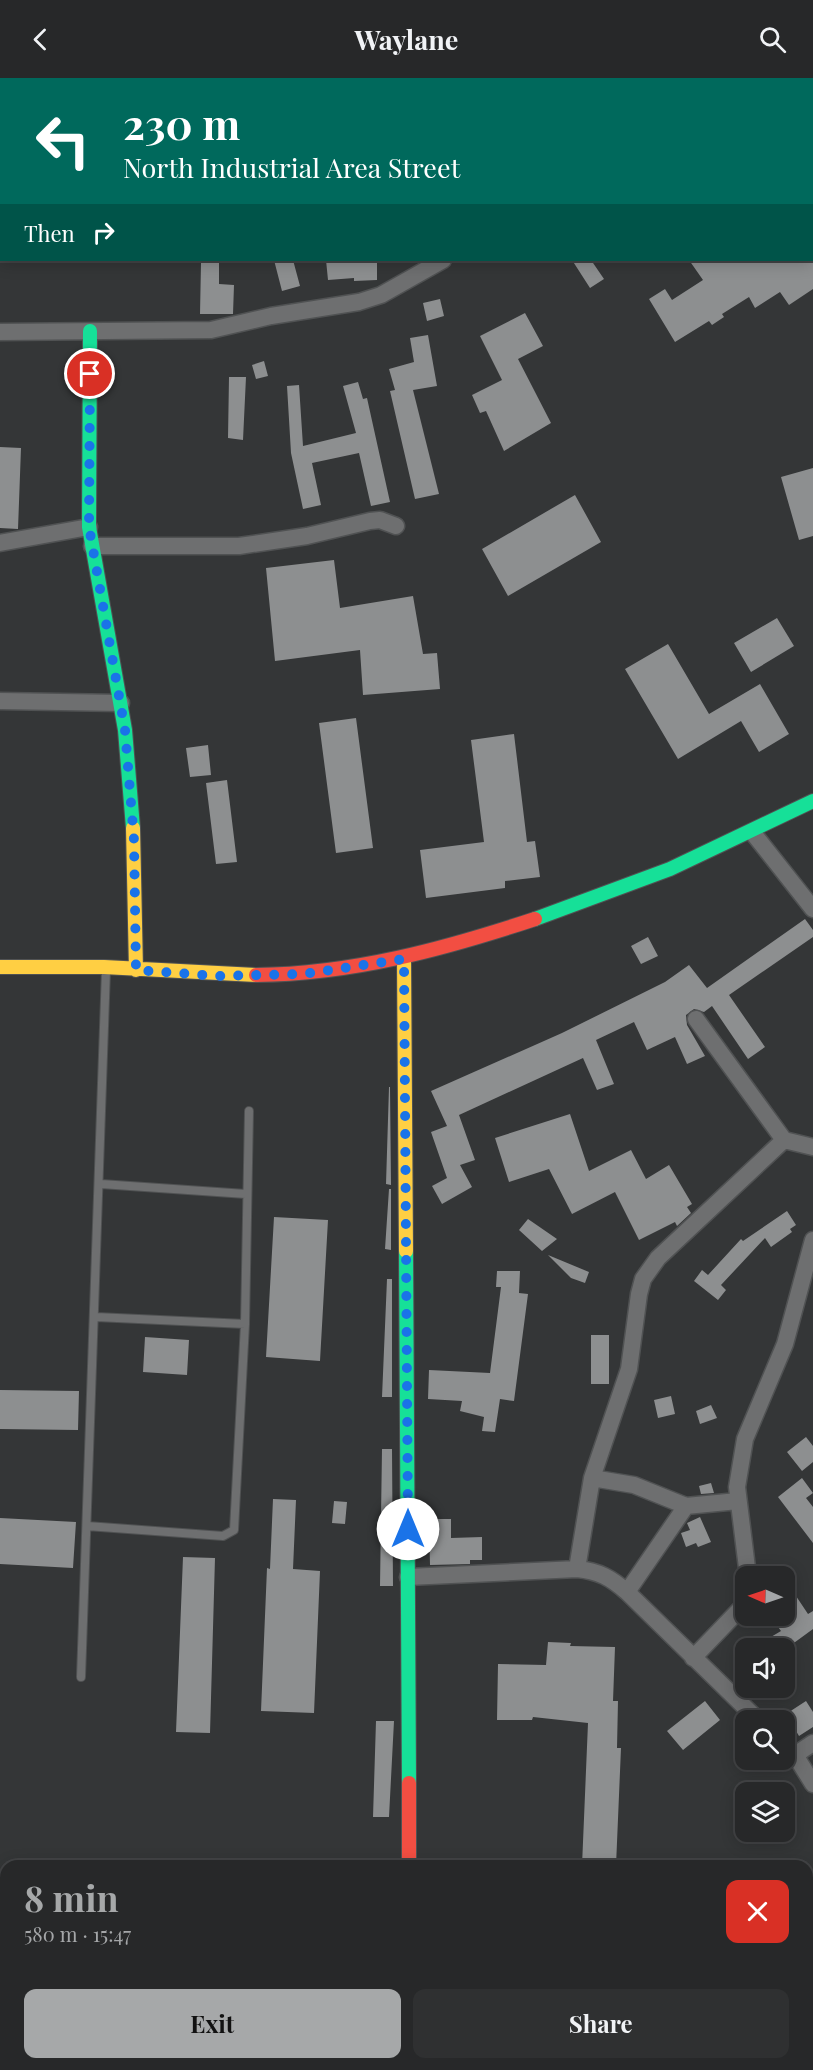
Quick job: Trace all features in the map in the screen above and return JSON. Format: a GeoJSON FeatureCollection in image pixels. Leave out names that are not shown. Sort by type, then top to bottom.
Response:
{"type":"FeatureCollection","features":[{"type":"Feature","properties":{"kind":"street"},"geometry":{"type":"LineString","coordinates":[[0,332],[211,330],[271,316],[339,306],[381,295],[441,261]]}},
{"type":"Feature","properties":{"kind":"street"},"geometry":{"type":"LineString","coordinates":[[90,331],[89,527],[121,702],[134,840],[136,970]]}},
{"type":"Feature","properties":{"kind":"street"},"geometry":{"type":"LineString","coordinates":[[92,546],[239,546],[307,536],[370,521],[380,520],[396,526]]}},
{"type":"Feature","properties":{"kind":"street"},"geometry":{"type":"LineString","coordinates":[[0,543],[89,527]]}},
{"type":"Feature","properties":{"kind":"street"},"geometry":{"type":"LineString","coordinates":[[0,701],[121,702]]}},
{"type":"Feature","properties":{"kind":"street"},"geometry":{"type":"LineString","coordinates":[[0,967],[106,967],[217,976],[304,974],[404,959],[609,893],[695,860],[813,801]]}},
{"type":"Feature","properties":{"kind":"street"},"geometry":{"type":"LineString","coordinates":[[753,833],[813,909]]}},
{"type":"Feature","properties":{"kind":"street"},"geometry":{"type":"LineString","coordinates":[[404,959],[409,1860]]}},
{"type":"Feature","properties":{"kind":"street"},"geometry":{"type":"LineString","coordinates":[[696,1019],[784,1140],[813,1147]]}},
{"type":"Feature","properties":{"kind":"street"},"geometry":{"type":"LineString","coordinates":[[577,1569],[592,1479],[628,1369],[633,1347],[634,1316],[643,1279],[658,1258],[784,1140]]}},
{"type":"Feature","properties":{"kind":"street"},"geometry":{"type":"LineString","coordinates":[[747,1566],[737,1487],[745,1439],[784,1344],[813,1240]]}},
{"type":"Feature","properties":{"kind":"street"},"geometry":{"type":"LineString","coordinates":[[592,1479],[634,1485],[687,1506],[738,1500]]}},
{"type":"Feature","properties":{"kind":"street"},"geometry":{"type":"LineString","coordinates":[[627,1592],[687,1506]]}},
{"type":"Feature","properties":{"kind":"street"},"geometry":{"type":"LineString","coordinates":[[408,1577],[577,1569],[595,1571],[606,1576],[627,1592],[748,1710]]}},
{"type":"Feature","properties":{"kind":"street"},"geometry":{"type":"LineString","coordinates":[[693,1658],[735,1613]]}},
{"type":"Feature","properties":{"kind":"street"},"geometry":{"type":"LineString","coordinates":[[795,1748],[813,1743]]}},
{"type":"Feature","properties":{"kind":"street"},"geometry":{"type":"LineString","coordinates":[[795,1757],[813,1784]]}},
{"type":"Feature","properties":{"kind":"lane"},"geometry":{"type":"LineString","coordinates":[[81,1677],[101,1184],[106,967]]}},
{"type":"Feature","properties":{"kind":"lane"},"geometry":{"type":"LineString","coordinates":[[87,1526],[223,1536],[234,1530],[245,1324],[249,1111]]}},
{"type":"Feature","properties":{"kind":"lane"},"geometry":{"type":"LineString","coordinates":[[101,1184],[246,1194]]}},
{"type":"Feature","properties":{"kind":"lane"},"geometry":{"type":"LineString","coordinates":[[96,1317],[245,1324]]}},
{"type":"Feature","properties":{"kind":"building"},"geometry":{"type":"Polygon","coordinates":[[[274,261],[293,261],[300,286],[282,291],[274,261]]]}},
{"type":"Feature","properties":{"kind":"building"},"geometry":{"type":"Polygon","coordinates":[[[326,261],[377,261],[377,280],[354,281],[354,278],[328,280],[326,261]]]}},
{"type":"Feature","properties":{"kind":"building"},"geometry":{"type":"Polygon","coordinates":[[[573,261],[592,261],[604,279],[590,288],[573,261]]]}},
{"type":"Feature","properties":{"kind":"building"},"geometry":{"type":"Polygon","coordinates":[[[690,261],[813,261],[813,289],[789,305],[780,292],[755,308],[749,297],[722,314],[724,317],[712,325],[709,321],[675,342],[649,299],[665,289],[672,300],[703,280],[690,261]]]}},
{"type":"Feature","properties":{"kind":"building"},"geometry":{"type":"Polygon","coordinates":[[[201,263],[219,263],[219,284],[234,285],[233,314],[200,314],[201,263]]]}},
{"type":"Feature","properties":{"kind":"building"},"geometry":{"type":"Polygon","coordinates":[[[440,299],[444,316],[427,321],[423,303],[440,299]]]}},
{"type":"Feature","properties":{"kind":"building"},"geometry":{"type":"Polygon","coordinates":[[[525,313],[543,346],[518,359],[551,423],[504,451],[486,411],[480,413],[472,395],[502,380],[480,336],[525,313]]]}},
{"type":"Feature","properties":{"kind":"building"},"geometry":{"type":"Polygon","coordinates":[[[428,335],[437,386],[413,390],[439,494],[415,499],[390,391],[395,390],[389,369],[414,362],[410,338],[428,335]]]}},
{"type":"Feature","properties":{"kind":"building"},"geometry":{"type":"Polygon","coordinates":[[[264,361],[268,376],[256,379],[252,365],[264,361]]]}},
{"type":"Feature","properties":{"kind":"building"},"geometry":{"type":"Polygon","coordinates":[[[229,377],[246,377],[243,440],[228,438],[229,377]]]}},
{"type":"Feature","properties":{"kind":"building"},"geometry":{"type":"Polygon","coordinates":[[[358,382],[363,399],[367,398],[390,502],[371,506],[359,453],[312,463],[321,505],[303,509],[291,453],[287,386],[299,385],[303,446],[356,433],[343,386],[358,382]]]}},
{"type":"Feature","properties":{"kind":"building"},"geometry":{"type":"Polygon","coordinates":[[[0,447],[21,448],[18,529],[0,528],[0,447]]]}},
{"type":"Feature","properties":{"kind":"building"},"geometry":{"type":"Polygon","coordinates":[[[813,468],[813,536],[799,540],[781,477],[813,468]]]}},
{"type":"Feature","properties":{"kind":"building"},"geometry":{"type":"Polygon","coordinates":[[[575,495],[601,542],[508,596],[482,549],[575,495]]]}},
{"type":"Feature","properties":{"kind":"building"},"geometry":{"type":"Polygon","coordinates":[[[334,560],[340,608],[413,596],[423,654],[437,653],[440,689],[363,695],[360,650],[275,661],[266,568],[334,560]]]}},
{"type":"Feature","properties":{"kind":"building"},"geometry":{"type":"Polygon","coordinates":[[[777,618],[794,646],[751,672],[734,643],[777,618]]]}},
{"type":"Feature","properties":{"kind":"building"},"geometry":{"type":"Polygon","coordinates":[[[668,644],[709,714],[760,684],[789,734],[759,752],[741,721],[678,759],[625,669],[668,644]]]}},
{"type":"Feature","properties":{"kind":"building"},"geometry":{"type":"Polygon","coordinates":[[[356,718],[373,848],[336,853],[319,723],[356,718]]]}},
{"type":"Feature","properties":{"kind":"building"},"geometry":{"type":"Polygon","coordinates":[[[514,734],[527,842],[535,841],[540,877],[505,881],[505,888],[426,898],[420,850],[484,842],[471,740],[514,734]]]}},
{"type":"Feature","properties":{"kind":"building"},"geometry":{"type":"Polygon","coordinates":[[[208,745],[211,775],[190,777],[186,748],[208,745]]]}},
{"type":"Feature","properties":{"kind":"building"},"geometry":{"type":"Polygon","coordinates":[[[227,780],[237,862],[216,864],[206,783],[227,780]]]}},
{"type":"Feature","properties":{"kind":"building"},"geometry":{"type":"Polygon","coordinates":[[[805,919],[813,930],[813,937],[729,995],[765,1047],[748,1059],[712,1006],[704,1012],[694,1009],[686,1015],[687,1025],[705,1056],[687,1064],[675,1037],[647,1050],[634,1022],[596,1040],[614,1084],[597,1090],[583,1058],[459,1115],[475,1160],[460,1165],[472,1187],[442,1204],[432,1186],[447,1178],[431,1132],[447,1126],[431,1091],[562,1033],[665,982],[689,965],[707,988],[805,919]]]}},
{"type":"Feature","properties":{"kind":"building"},"geometry":{"type":"Polygon","coordinates":[[[648,937],[658,956],[641,964],[631,946],[648,937]]]}},
{"type":"Feature","properties":{"kind":"building"},"geometry":{"type":"Polygon","coordinates":[[[390,1087],[391,1185],[386,1184],[390,1087]]]}},
{"type":"Feature","properties":{"kind":"building"},"geometry":{"type":"Polygon","coordinates":[[[570,1114],[589,1171],[631,1150],[646,1179],[669,1165],[692,1204],[687,1207],[691,1213],[677,1226],[675,1222],[639,1240],[615,1192],[572,1214],[549,1169],[509,1182],[495,1138],[570,1114]]]}},
{"type":"Feature","properties":{"kind":"building"},"geometry":{"type":"Polygon","coordinates":[[[389,1189],[391,1189],[391,1250],[385,1249],[389,1189]]]}},
{"type":"Feature","properties":{"kind":"building"},"geometry":{"type":"Polygon","coordinates":[[[787,1211],[796,1225],[790,1229],[792,1232],[771,1247],[765,1238],[721,1285],[726,1290],[718,1300],[694,1281],[702,1270],[708,1275],[741,1239],[743,1241],[787,1211]]]}},
{"type":"Feature","properties":{"kind":"building"},"geometry":{"type":"Polygon","coordinates":[[[274,1217],[328,1220],[320,1361],[266,1357],[274,1217]]]}},
{"type":"Feature","properties":{"kind":"building"},"geometry":{"type":"Polygon","coordinates":[[[528,1219],[557,1239],[542,1251],[519,1230],[528,1219]]]}},
{"type":"Feature","properties":{"kind":"building"},"geometry":{"type":"Polygon","coordinates":[[[548,1255],[589,1272],[585,1283],[571,1278],[548,1255]]]}},
{"type":"Feature","properties":{"kind":"building"},"geometry":{"type":"Polygon","coordinates":[[[497,1271],[520,1271],[519,1293],[528,1294],[514,1401],[500,1399],[495,1432],[482,1431],[484,1417],[460,1411],[462,1401],[428,1399],[429,1370],[490,1373],[501,1287],[496,1287],[497,1271]]]}},
{"type":"Feature","properties":{"kind":"building"},"geometry":{"type":"Polygon","coordinates":[[[387,1279],[392,1279],[392,1397],[382,1397],[387,1279]]]}},
{"type":"Feature","properties":{"kind":"building"},"geometry":{"type":"Polygon","coordinates":[[[591,1335],[609,1335],[609,1384],[591,1384],[591,1335]]]}},
{"type":"Feature","properties":{"kind":"building"},"geometry":{"type":"Polygon","coordinates":[[[145,1337],[189,1340],[187,1375],[143,1372],[145,1337]]]}},
{"type":"Feature","properties":{"kind":"building"},"geometry":{"type":"Polygon","coordinates":[[[0,1390],[79,1391],[78,1430],[0,1429],[0,1390]]]}},
{"type":"Feature","properties":{"kind":"building"},"geometry":{"type":"Polygon","coordinates":[[[671,1396],[675,1414],[658,1418],[654,1400],[671,1396]]]}},
{"type":"Feature","properties":{"kind":"building"},"geometry":{"type":"Polygon","coordinates":[[[711,1405],[717,1418],[700,1424],[696,1411],[711,1405]]]}},
{"type":"Feature","properties":{"kind":"building"},"geometry":{"type":"Polygon","coordinates":[[[806,1437],[813,1446],[813,1462],[802,1471],[787,1452],[806,1437]]]}},
{"type":"Feature","properties":{"kind":"building"},"geometry":{"type":"Polygon","coordinates":[[[382,1449],[392,1449],[393,1586],[380,1586],[382,1449]]]}},
{"type":"Feature","properties":{"kind":"building"},"geometry":{"type":"Polygon","coordinates":[[[802,1478],[813,1493],[806,1498],[813,1507],[813,1543],[778,1497],[802,1478]]]}},
{"type":"Feature","properties":{"kind":"building"},"geometry":{"type":"Polygon","coordinates":[[[711,1483],[714,1493],[701,1494],[699,1486],[711,1483]]]}},
{"type":"Feature","properties":{"kind":"building"},"geometry":{"type":"Polygon","coordinates":[[[273,1499],[296,1500],[293,1569],[320,1571],[314,1713],[261,1711],[267,1568],[270,1569],[273,1499]]]}},
{"type":"Feature","properties":{"kind":"building"},"geometry":{"type":"Polygon","coordinates":[[[334,1501],[347,1502],[345,1524],[332,1523],[334,1501]]]}},
{"type":"Feature","properties":{"kind":"building"},"geometry":{"type":"Polygon","coordinates":[[[700,1517],[711,1542],[698,1547],[696,1543],[686,1547],[681,1533],[690,1530],[687,1523],[700,1517]]]}},
{"type":"Feature","properties":{"kind":"building"},"geometry":{"type":"Polygon","coordinates":[[[0,1518],[76,1522],[73,1568],[0,1564],[0,1518]]]}},
{"type":"Feature","properties":{"kind":"building"},"geometry":{"type":"Polygon","coordinates":[[[429,1519],[451,1519],[451,1538],[482,1537],[482,1560],[470,1560],[470,1564],[430,1565],[429,1519]]]}},
{"type":"Feature","properties":{"kind":"building"},"geometry":{"type":"Polygon","coordinates":[[[183,1557],[215,1558],[210,1733],[176,1732],[183,1557]]]}},
{"type":"Feature","properties":{"kind":"building"},"geometry":{"type":"Polygon","coordinates":[[[795,1594],[808,1614],[813,1611],[813,1629],[795,1642],[795,1638],[769,1638],[781,1631],[777,1626],[795,1626],[795,1594]]]}},
{"type":"Feature","properties":{"kind":"building"},"geometry":{"type":"Polygon","coordinates":[[[548,1642],[571,1643],[570,1646],[615,1647],[613,1701],[618,1701],[617,1748],[621,1748],[616,1860],[582,1860],[588,1723],[533,1717],[532,1720],[497,1720],[498,1664],[546,1665],[548,1642]]]}},
{"type":"Feature","properties":{"kind":"building"},"geometry":{"type":"Polygon","coordinates":[[[705,1701],[720,1720],[683,1750],[667,1731],[705,1701]]]}},
{"type":"Feature","properties":{"kind":"building"},"geometry":{"type":"Polygon","coordinates":[[[806,1701],[813,1712],[813,1727],[799,1736],[795,1729],[795,1710],[792,1710],[806,1701]]]}},
{"type":"Feature","properties":{"kind":"building"},"geometry":{"type":"Polygon","coordinates":[[[376,1721],[394,1721],[389,1817],[373,1817],[376,1721]]]}},
{"type":"Feature","properties":{"kind":"traffic: fast"},"geometry":{"type":"LineString","coordinates":[[90,331],[89,527],[125,730],[133,828]]}},
{"type":"Feature","properties":{"kind":"traffic: fast"},"geometry":{"type":"LineString","coordinates":[[535,919],[670,869],[813,801]]}},
{"type":"Feature","properties":{"kind":"traffic: fast"},"geometry":{"type":"LineString","coordinates":[[406,1251],[409,1783]]}},
{"type":"Feature","properties":{"kind":"traffic: slow"},"geometry":{"type":"LineString","coordinates":[[133,828],[136,970]]}},
{"type":"Feature","properties":{"kind":"traffic: slow"},"geometry":{"type":"LineString","coordinates":[[404,959],[406,1251]]}},
{"type":"Feature","properties":{"kind":"traffic: slow"},"geometry":{"type":"LineString","coordinates":[[0,967],[104,967],[256,975]]}},
{"type":"Feature","properties":{"kind":"traffic: jam"},"geometry":{"type":"LineString","coordinates":[[256,975],[328,970],[398,958],[535,919]]}},
{"type":"Feature","properties":{"kind":"traffic: jam"},"geometry":{"type":"LineString","coordinates":[[409,1783],[409,1860]]}},
{"type":"Feature","properties":{"kind":"route"},"geometry":{"type":"LineString","coordinates":[[90,374],[87,507],[125,730],[134,840],[136,970],[217,976],[304,974],[404,959],[408,1529]]}}]}
